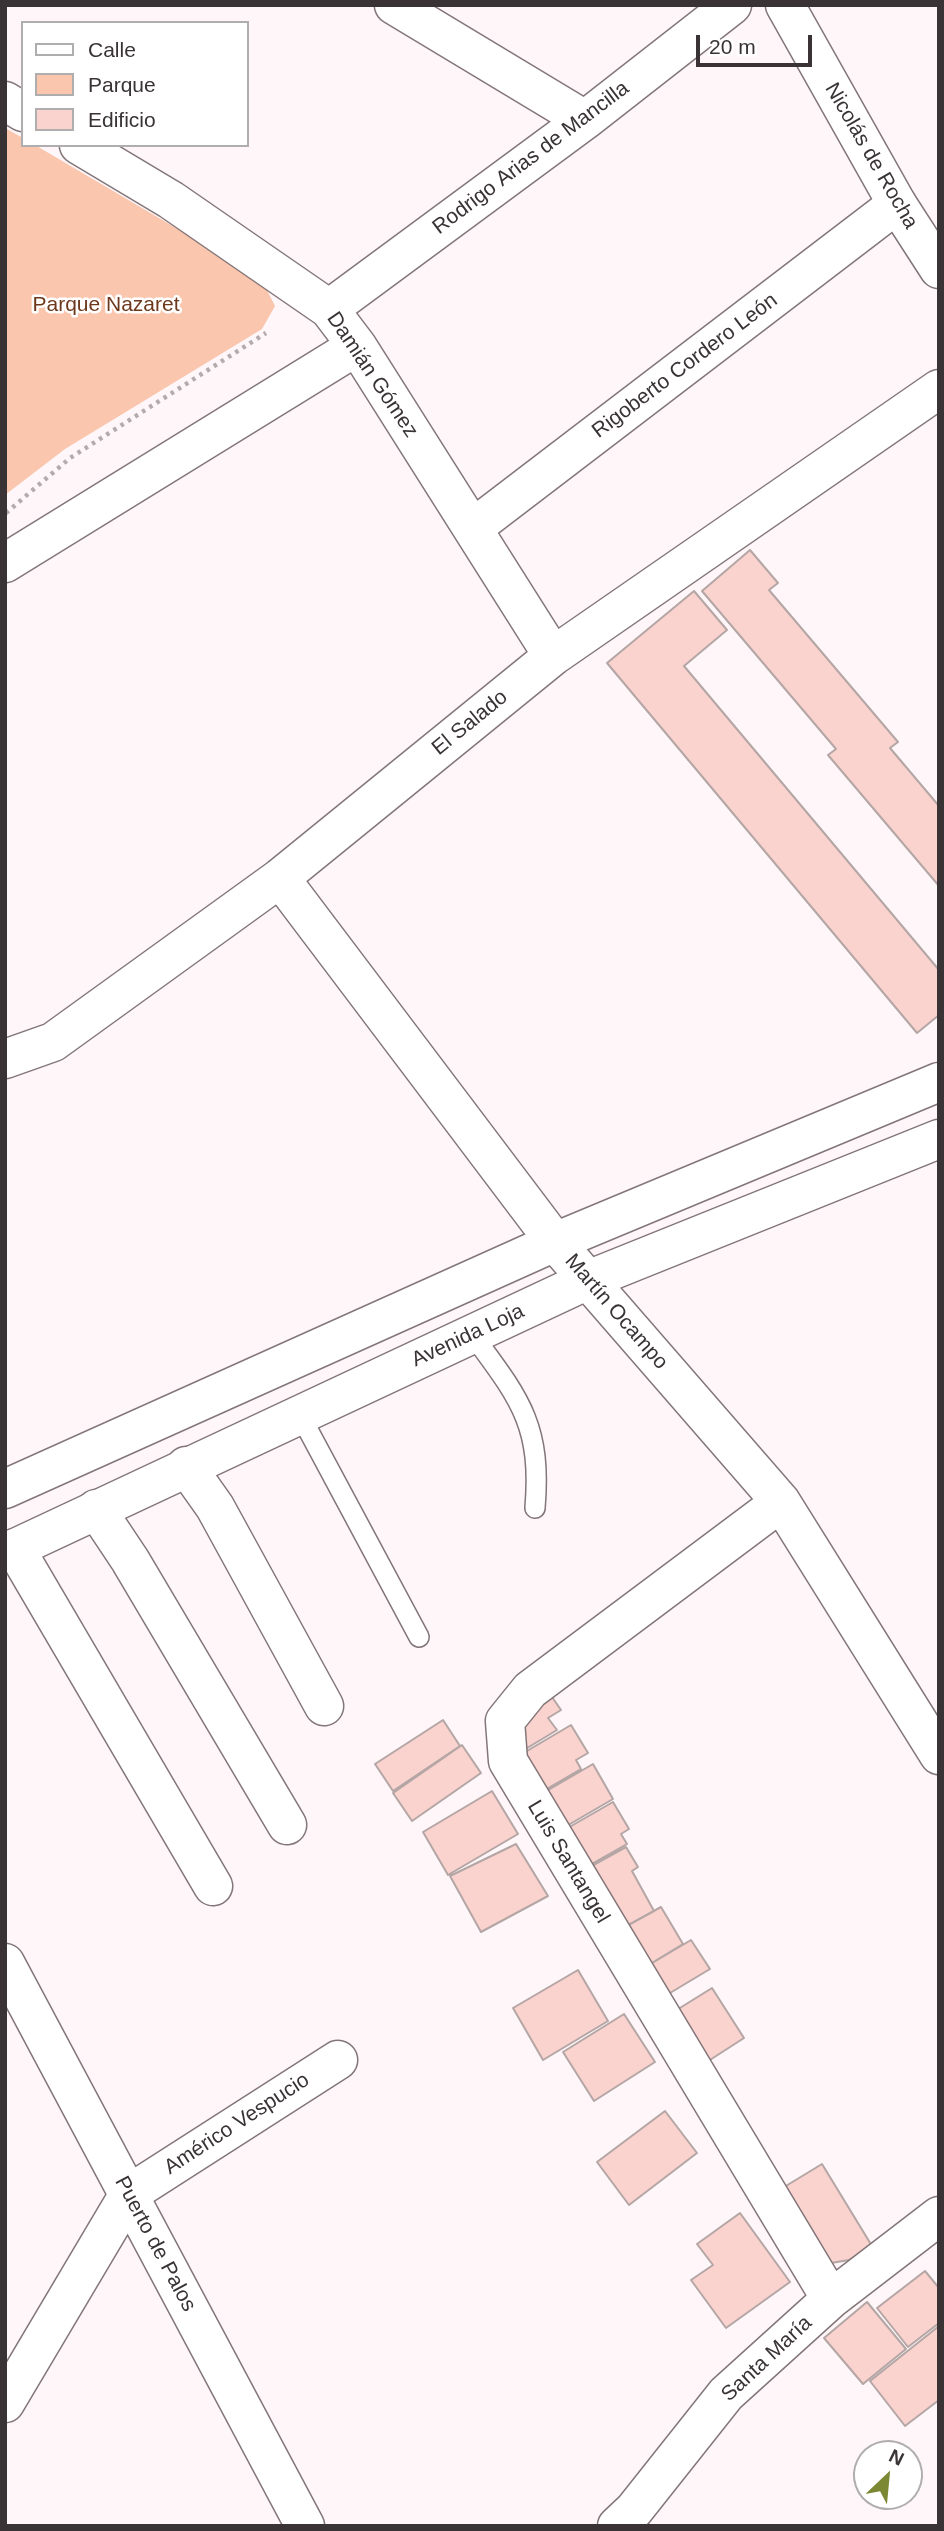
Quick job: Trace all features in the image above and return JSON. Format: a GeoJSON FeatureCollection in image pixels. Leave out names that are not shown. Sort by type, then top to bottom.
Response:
{"type":"FeatureCollection","features":[{"type":"Feature","properties":{"kind":"street","name":"Rodrigo Arias de Mancilla"},"geometry":{"type":"LineString","coordinates":[[329,309],[585,120],[732,5]]}},
{"type":"Feature","properties":{"kind":"street","name":"Nicolás de Rocha"},"geometry":{"type":"LineString","coordinates":[[785,5],[897,204],[939,269]]}},
{"type":"Feature","properties":{"kind":"street"},"geometry":{"type":"LineString","coordinates":[[396,6],[585,120]]}},
{"type":"Feature","properties":{"kind":"street"},"geometry":{"type":"LineString","coordinates":[[5,101],[21,111]]}},
{"type":"Feature","properties":{"kind":"street","name":"Damián Gómez"},"geometry":{"type":"LineString","coordinates":[[82,147],[171,200],[329,309],[357,346],[554,656]]}},
{"type":"Feature","properties":{"kind":"street","name":"Rigoberto Cordero León"},"geometry":{"type":"LineString","coordinates":[[473,528],[897,204]]}},
{"type":"Feature","properties":{"kind":"street"},"geometry":{"type":"LineString","coordinates":[[5,563],[357,346]]}},
{"type":"Feature","properties":{"kind":"street","name":"El Salado"},"geometry":{"type":"LineString","coordinates":[[5,1059],[53,1042],[280,878],[554,656],[939,389]]}},
{"type":"Feature","properties":{"kind":"street","name":"Martín Ocampo"},"geometry":{"type":"LineString","coordinates":[[280,878],[555,1242],[781,1503],[939,1755]]}},
{"type":"Feature","properties":{"kind":"street"},"geometry":{"type":"LineString","coordinates":[[5,1489],[555,1242],[939,1082]]}},
{"type":"Feature","properties":{"kind":"street","name":"Avenida Loja"},"geometry":{"type":"LineString","coordinates":[[10,1551],[299,1413],[588,1280],[939,1139]]}},
{"type":"Feature","properties":{"kind":"street"},"geometry":{"type":"LineString","coordinates":[[186,1466],[215,1507],[324,1706]]}},
{"type":"Feature","properties":{"kind":"street","name":"Luis Santangel"},"geometry":{"type":"LineString","coordinates":[[781,1503],[530,1690],[505,1721],[508,1760],[831,2299]]}},
{"type":"Feature","properties":{"kind":"street"},"geometry":{"type":"LineString","coordinates":[[96,1509],[287,1825]]}},
{"type":"Feature","properties":{"kind":"street"},"geometry":{"type":"LineString","coordinates":[[10,1551],[213,1886]]}},
{"type":"Feature","properties":{"kind":"street","name":"Puerto de Palos"},"geometry":{"type":"LineString","coordinates":[[5,1963],[304,2526]]}},
{"type":"Feature","properties":{"kind":"street","name":"Américo Vespucio"},"geometry":{"type":"LineString","coordinates":[[5,2403],[129,2194],[338,2060]]}},
{"type":"Feature","properties":{"kind":"street","name":"Santa María"},"geometry":{"type":"LineString","coordinates":[[632,2521],[726,2395],[831,2299],[939,2216]]}},
{"type":"Feature","properties":{"kind":"lane"},"geometry":{"type":"LineString","coordinates":[[472,1334],[510,1385],[531,1427],[538,1478],[535,1508]]}},
{"type":"Feature","properties":{"kind":"lane"},"geometry":{"type":"LineString","coordinates":[[299,1413],[419,1637]]}},
{"type":"Feature","properties":{"kind":"path"},"geometry":{"type":"LineString","coordinates":[[5,514],[70,458],[266,333]]}},
{"type":"Feature","properties":{"kind":"green space","name":"Parque Nazaret"},"geometry":{"type":"Polygon","coordinates":[[[5,128],[21,137],[21,147],[38,147],[261,278],[275,306],[262,329],[65,449],[5,495],[5,128]]]}},
{"type":"Feature","properties":{"kind":"building"},"geometry":{"type":"Polygon","coordinates":[[[750,550],[778,583],[769,590],[898,742],[890,748],[939,806],[939,886],[828,755],[836,749],[702,591],[750,550]]]}},
{"type":"Feature","properties":{"kind":"building"},"geometry":{"type":"Polygon","coordinates":[[[694,591],[727,630],[684,666],[939,970],[939,1015],[917,1033],[607,663],[694,591]]]}},
{"type":"Feature","properties":{"kind":"building"},"geometry":{"type":"Polygon","coordinates":[[[543,1684],[561,1710],[548,1718],[557,1730],[514,1756],[526,1698],[543,1684]]]}},
{"type":"Feature","properties":{"kind":"building"},"geometry":{"type":"Polygon","coordinates":[[[443,1720],[460,1746],[393,1791],[375,1764],[443,1720]]]}},
{"type":"Feature","properties":{"kind":"building"},"geometry":{"type":"Polygon","coordinates":[[[571,1725],[588,1753],[576,1760],[581,1769],[538,1794],[515,1758],[571,1725]]]}},
{"type":"Feature","properties":{"kind":"building"},"geometry":{"type":"Polygon","coordinates":[[[462,1745],[481,1773],[412,1821],[393,1793],[462,1745]]]}},
{"type":"Feature","properties":{"kind":"building"},"geometry":{"type":"Polygon","coordinates":[[[593,1764],[613,1799],[558,1831],[538,1796],[593,1764]]]}},
{"type":"Feature","properties":{"kind":"building"},"geometry":{"type":"Polygon","coordinates":[[[492,1791],[518,1834],[448,1875],[423,1832],[492,1791]]]}},
{"type":"Feature","properties":{"kind":"building"},"geometry":{"type":"Polygon","coordinates":[[[613,1802],[629,1829],[621,1834],[627,1844],[581,1870],[559,1833],[613,1802]]]}},
{"type":"Feature","properties":{"kind":"building"},"geometry":{"type":"Polygon","coordinates":[[[516,1844],[548,1896],[481,1932],[450,1876],[516,1844]]]}},
{"type":"Feature","properties":{"kind":"building"},"geometry":{"type":"Polygon","coordinates":[[[626,1847],[638,1867],[632,1871],[654,1911],[623,1928],[588,1868],[626,1847]]]}},
{"type":"Feature","properties":{"kind":"building"},"geometry":{"type":"Polygon","coordinates":[[[661,1907],[683,1944],[642,1969],[623,1928],[661,1907]]]}},
{"type":"Feature","properties":{"kind":"building"},"geometry":{"type":"Polygon","coordinates":[[[691,1940],[710,1969],[660,1999],[642,1969],[691,1940]]]}},
{"type":"Feature","properties":{"kind":"building"},"geometry":{"type":"Polygon","coordinates":[[[578,1970],[608,2021],[543,2060],[513,2008],[578,1970]]]}},
{"type":"Feature","properties":{"kind":"building"},"geometry":{"type":"Polygon","coordinates":[[[712,1988],[744,2038],[699,2067],[667,2016],[712,1988]]]}},
{"type":"Feature","properties":{"kind":"building"},"geometry":{"type":"Polygon","coordinates":[[[624,2014],[655,2062],[594,2101],[563,2052],[624,2014]]]}},
{"type":"Feature","properties":{"kind":"building"},"geometry":{"type":"Polygon","coordinates":[[[665,2111],[697,2153],[629,2205],[597,2162],[665,2111]]]}},
{"type":"Feature","properties":{"kind":"building"},"geometry":{"type":"Polygon","coordinates":[[[822,2164],[872,2246],[849,2260],[831,2263],[776,2192],[822,2164]]]}},
{"type":"Feature","properties":{"kind":"building"},"geometry":{"type":"Polygon","coordinates":[[[740,2213],[790,2282],[726,2328],[691,2280],[713,2265],[697,2244],[740,2213]]]}},
{"type":"Feature","properties":{"kind":"building"},"geometry":{"type":"Polygon","coordinates":[[[925,2271],[939,2288],[939,2323],[908,2347],[877,2308],[925,2271]]]}},
{"type":"Feature","properties":{"kind":"building"},"geometry":{"type":"Polygon","coordinates":[[[867,2302],[906,2349],[863,2384],[824,2338],[867,2302]]]}},
{"type":"Feature","properties":{"kind":"building"},"geometry":{"type":"Polygon","coordinates":[[[939,2326],[939,2400],[905,2426],[870,2381],[939,2326]]]}}]}
